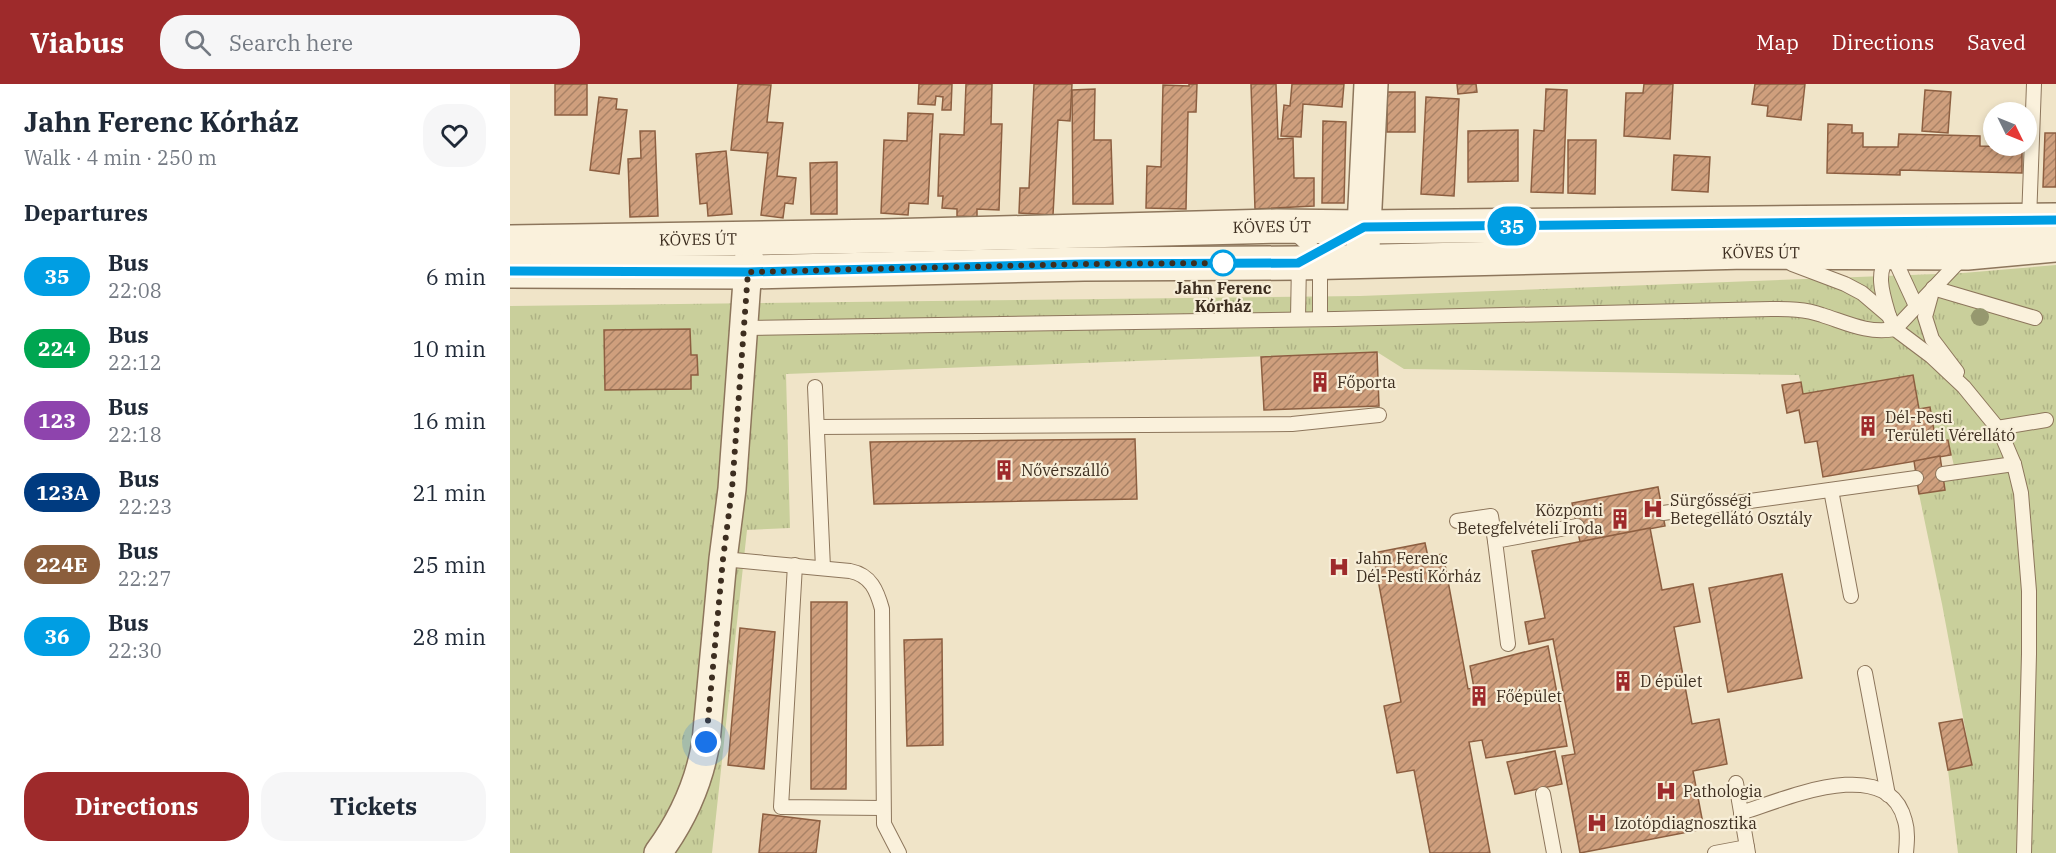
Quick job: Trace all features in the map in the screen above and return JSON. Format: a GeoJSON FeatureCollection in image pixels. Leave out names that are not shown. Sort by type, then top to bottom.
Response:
{"type":"FeatureCollection","features":[{"type":"Feature","properties":{"kind":"street"},"geometry":{"type":"LineString","coordinates":[[1363,262],[1371,84]]}},
{"type":"Feature","properties":{"kind":"street","name":"KÖVES ÚT"},"geometry":{"type":"LineString","coordinates":[[510,271],[748,272],[1084,264],[1319,254],[1363,262],[1746,252],[2042,220]]}},
{"type":"Feature","properties":{"kind":"street","name":"KÖVES ÚT"},"geometry":{"type":"LineString","coordinates":[[510,242],[1287,226],[1893,237],[1966,253],[2056,245]]}},
{"type":"Feature","properties":{"kind":"street"},"geometry":{"type":"LineString","coordinates":[[1319,254],[1364,227]]}},
{"type":"Feature","properties":{"kind":"street"},"geometry":{"type":"LineString","coordinates":[[658,853],[688,804],[702,766],[732,489],[749,237]]}},
{"type":"Feature","properties":{"kind":"lane"},"geometry":{"type":"LineString","coordinates":[[2034,84],[2042,220]]}},
{"type":"Feature","properties":{"kind":"lane"},"geometry":{"type":"LineString","coordinates":[[1287,226],[1319,254],[1320,318]]}},
{"type":"Feature","properties":{"kind":"lane","name":"KÖVES ÚT"},"geometry":{"type":"LineString","coordinates":[[884,236],[966,247]]}},
{"type":"Feature","properties":{"kind":"lane"},"geometry":{"type":"LineString","coordinates":[[1893,237],[1898,267],[1916,306]]}},
{"type":"Feature","properties":{"kind":"lane"},"geometry":{"type":"LineString","coordinates":[[1892,322],[1882,292],[1881,272],[1893,237]]}},
{"type":"Feature","properties":{"kind":"lane","name":"KÖVES ÚT"},"geometry":{"type":"LineString","coordinates":[[1002,252],[1084,264]]}},
{"type":"Feature","properties":{"kind":"lane"},"geometry":{"type":"LineString","coordinates":[[1746,252],[1803,267],[1862,293],[1964,387],[1997,428],[2014,464],[2021,493],[2029,591],[2024,853]]}},
{"type":"Feature","properties":{"kind":"lane"},"geometry":{"type":"LineString","coordinates":[[743,328],[1794,309],[1822,315],[1856,327],[1884,331],[1892,322],[1916,306],[1966,253]]}},
{"type":"Feature","properties":{"kind":"lane"},"geometry":{"type":"LineString","coordinates":[[1298,318],[1319,254]]}},
{"type":"Feature","properties":{"kind":"lane"},"geometry":{"type":"LineString","coordinates":[[1933,288],[2035,318]]}},
{"type":"Feature","properties":{"kind":"lane"},"geometry":{"type":"LineString","coordinates":[[1933,288],[1924,317],[1932,339],[1959,374],[1964,387]]}},
{"type":"Feature","properties":{"kind":"lane"},"geometry":{"type":"LineString","coordinates":[[815,387],[823,567]]}},
{"type":"Feature","properties":{"kind":"lane"},"geometry":{"type":"LineString","coordinates":[[817,427],[1292,424],[1379,415]]}},
{"type":"Feature","properties":{"kind":"lane"},"geometry":{"type":"LineString","coordinates":[[1997,428],[2046,420]]}},
{"type":"Feature","properties":{"kind":"lane"},"geometry":{"type":"LineString","coordinates":[[1943,474],[2014,464]]}},
{"type":"Feature","properties":{"kind":"lane"},"geometry":{"type":"LineString","coordinates":[[1662,513],[1916,478]]}},
{"type":"Feature","properties":{"kind":"lane"},"geometry":{"type":"LineString","coordinates":[[1831,490],[1851,596]]}},
{"type":"Feature","properties":{"kind":"lane"},"geometry":{"type":"LineString","coordinates":[[1457,521],[1491,516],[1508,644]]}},
{"type":"Feature","properties":{"kind":"lane"},"geometry":{"type":"LineString","coordinates":[[1495,541],[1577,526]]}},
{"type":"Feature","properties":{"kind":"lane"},"geometry":{"type":"LineString","coordinates":[[723,559],[850,571],[862,574],[873,584],[882,609],[884,824],[899,853]]}},
{"type":"Feature","properties":{"kind":"lane"},"geometry":{"type":"LineString","coordinates":[[795,565],[781,807],[883,808]]}},
{"type":"Feature","properties":{"kind":"lane"},"geometry":{"type":"LineString","coordinates":[[1865,673],[1888,795]]}},
{"type":"Feature","properties":{"kind":"lane"},"geometry":{"type":"LineString","coordinates":[[1715,853],[1747,850],[1736,783]]}},
{"type":"Feature","properties":{"kind":"lane"},"geometry":{"type":"LineString","coordinates":[[1741,813],[1842,783],[1860,783],[1888,795],[1901,811],[1907,830],[1906,853]]}},
{"type":"Feature","properties":{"kind":"lane"},"geometry":{"type":"LineString","coordinates":[[1543,794],[1554,853]]}},
{"type":"Feature","properties":{"kind":"green space"},"geometry":{"type":"Polygon","coordinates":[[[2056,265],[2056,853],[1958,853],[1948,770],[1972,765],[1919,494],[1945,490],[1942,469],[1954,466],[1948,440],[1936,442],[1930,408],[1919,409],[1913,375],[1803,394],[1799,375],[1404,369],[1377,352],[786,374],[790,528],[747,530],[712,853],[510,853],[510,306],[1360,296],[1963,273],[2056,265]]]}},
{"type":"Feature","properties":{"kind":"building"},"geometry":{"type":"Polygon","coordinates":[[[555,84],[587,84],[587,115],[555,115],[555,84]]]}},
{"type":"Feature","properties":{"kind":"building"},"geometry":{"type":"Polygon","coordinates":[[[738,84],[771,85],[767,122],[783,123],[777,176],[796,178],[793,204],[785,203],[783,218],[761,215],[768,153],[731,150],[738,84]]]}},
{"type":"Feature","properties":{"kind":"building"},"geometry":{"type":"Polygon","coordinates":[[[919,84],[952,84],[951,110],[942,110],[943,97],[936,96],[935,105],[918,104],[919,84]]]}},
{"type":"Feature","properties":{"kind":"building"},"geometry":{"type":"Polygon","coordinates":[[[966,84],[992,84],[991,124],[1002,124],[999,210],[977,209],[977,217],[957,216],[957,209],[942,208],[943,196],[938,196],[940,134],[964,135],[966,84]]]}},
{"type":"Feature","properties":{"kind":"building"},"geometry":{"type":"Polygon","coordinates":[[[1034,84],[1072,84],[1070,121],[1058,120],[1053,215],[1019,213],[1020,188],[1029,188],[1034,84]]]}},
{"type":"Feature","properties":{"kind":"building"},"geometry":{"type":"Polygon","coordinates":[[[1189,84],[1197,84],[1196,112],[1188,112],[1186,209],[1146,208],[1147,166],[1161,167],[1163,85],[1189,86],[1189,84]]]}},
{"type":"Feature","properties":{"kind":"building"},"geometry":{"type":"Polygon","coordinates":[[[1251,84],[1276,84],[1278,139],[1293,138],[1294,178],[1314,178],[1314,206],[1255,209],[1251,84]]]}},
{"type":"Feature","properties":{"kind":"building"},"geometry":{"type":"Polygon","coordinates":[[[1292,84],[1344,84],[1342,107],[1303,104],[1301,137],[1281,136],[1284,105],[1290,106],[1292,84]]]}},
{"type":"Feature","properties":{"kind":"building"},"geometry":{"type":"Polygon","coordinates":[[[1457,84],[1476,84],[1477,92],[1458,94],[1457,84]]]}},
{"type":"Feature","properties":{"kind":"building"},"geometry":{"type":"Polygon","coordinates":[[[1644,84],[1673,84],[1670,139],[1624,136],[1626,93],[1643,93],[1644,84]]]}},
{"type":"Feature","properties":{"kind":"building"},"geometry":{"type":"Polygon","coordinates":[[[1755,84],[1805,84],[1801,120],[1767,116],[1768,106],[1752,104],[1755,84]]]}},
{"type":"Feature","properties":{"kind":"building"},"geometry":{"type":"Polygon","coordinates":[[[1095,89],[1094,140],[1111,140],[1113,204],[1073,204],[1072,90],[1095,89]]]}},
{"type":"Feature","properties":{"kind":"building"},"geometry":{"type":"Polygon","coordinates":[[[1546,89],[1567,90],[1563,193],[1531,192],[1534,130],[1544,131],[1546,89]]]}},
{"type":"Feature","properties":{"kind":"building"},"geometry":{"type":"Polygon","coordinates":[[[1925,90],[1951,92],[1948,133],[1922,131],[1925,90]]]}},
{"type":"Feature","properties":{"kind":"building"},"geometry":{"type":"Polygon","coordinates":[[[1387,92],[1415,92],[1415,132],[1387,132],[1387,92]]]}},
{"type":"Feature","properties":{"kind":"building"},"geometry":{"type":"Polygon","coordinates":[[[599,97],[617,99],[616,109],[627,110],[619,174],[590,170],[599,97]]]}},
{"type":"Feature","properties":{"kind":"building"},"geometry":{"type":"Polygon","coordinates":[[[1426,97],[1459,99],[1454,196],[1421,194],[1426,97]]]}},
{"type":"Feature","properties":{"kind":"building"},"geometry":{"type":"Polygon","coordinates":[[[908,113],[933,114],[928,204],[909,203],[908,215],[881,213],[884,140],[907,141],[908,113]]]}},
{"type":"Feature","properties":{"kind":"building"},"geometry":{"type":"Polygon","coordinates":[[[1323,121],[1346,122],[1344,203],[1322,203],[1323,121]]]}},
{"type":"Feature","properties":{"kind":"building"},"geometry":{"type":"Polygon","coordinates":[[[1828,124],[1852,125],[1852,133],[1863,133],[1863,147],[1898,147],[1899,134],[1980,136],[1983,156],[2022,156],[2022,173],[1900,170],[1900,175],[1827,173],[1828,124]]]}},
{"type":"Feature","properties":{"kind":"building"},"geometry":{"type":"Polygon","coordinates":[[[1518,130],[1518,181],[1468,182],[1468,131],[1518,130]]]}},
{"type":"Feature","properties":{"kind":"building"},"geometry":{"type":"Polygon","coordinates":[[[640,131],[655,131],[658,216],[630,217],[628,159],[641,158],[640,131]]]}},
{"type":"Feature","properties":{"kind":"building"},"geometry":{"type":"Polygon","coordinates":[[[2045,133],[2056,133],[2056,187],[2043,187],[2045,133]]]}},
{"type":"Feature","properties":{"kind":"building"},"geometry":{"type":"Polygon","coordinates":[[[1568,140],[1596,140],[1595,194],[1568,193],[1568,140]]]}},
{"type":"Feature","properties":{"kind":"building"},"geometry":{"type":"Polygon","coordinates":[[[726,151],[732,214],[708,216],[707,203],[700,204],[696,154],[726,151]]]}},
{"type":"Feature","properties":{"kind":"building"},"geometry":{"type":"Polygon","coordinates":[[[1674,155],[1710,157],[1708,192],[1672,190],[1674,155]]]}},
{"type":"Feature","properties":{"kind":"building"},"geometry":{"type":"Polygon","coordinates":[[[837,162],[837,214],[811,214],[810,163],[837,162]]]}},
{"type":"Feature","properties":{"kind":"building"},"geometry":{"type":"Polygon","coordinates":[[[690,329],[691,355],[697,355],[698,375],[691,375],[691,389],[605,390],[604,330],[690,329]]]}},
{"type":"Feature","properties":{"kind":"building","name":"Főporta"},"geometry":{"type":"Polygon","coordinates":[[[1377,352],[1379,406],[1264,410],[1261,357],[1377,352]]]}},
{"type":"Feature","properties":{"kind":"building","name":"Dél-Pesti Területi Vérellátó"},"geometry":{"type":"Polygon","coordinates":[[[1913,375],[1919,409],[1930,407],[1936,442],[1948,440],[1951,455],[1823,477],[1817,441],[1805,443],[1799,410],[1787,413],[1782,385],[1801,382],[1803,394],[1913,375]]]}},
{"type":"Feature","properties":{"kind":"building","name":"Nővérszálló"},"geometry":{"type":"Polygon","coordinates":[[[1135,439],[1137,499],[874,504],[870,442],[1135,439]]]}},
{"type":"Feature","properties":{"kind":"building"},"geometry":{"type":"Polygon","coordinates":[[[1940,456],[1945,490],[1919,494],[1914,461],[1940,456]]]}},
{"type":"Feature","properties":{"kind":"building","name":"Központi Betegfelvételi Iroda"},"geometry":{"type":"Polygon","coordinates":[[[1658,487],[1665,526],[1580,542],[1572,503],[1658,487]]]}},
{"type":"Feature","properties":{"kind":"building","name":"D épület"},"geometry":{"type":"Polygon","coordinates":[[[1650,528],[1662,590],[1693,584],[1700,622],[1674,627],[1692,724],[1719,719],[1727,764],[1693,771],[1704,829],[1580,853],[1562,756],[1575,754],[1553,639],[1529,644],[1525,622],[1545,618],[1532,551],[1650,528]]]}},
{"type":"Feature","properties":{"kind":"building","name":"Főépület"},"geometry":{"type":"Polygon","coordinates":[[[1425,543],[1428,557],[1443,554],[1468,689],[1474,688],[1470,666],[1548,646],[1567,746],[1486,758],[1482,740],[1469,742],[1490,853],[1430,853],[1414,770],[1397,773],[1384,706],[1401,702],[1373,553],[1425,543]]]}},
{"type":"Feature","properties":{"kind":"building"},"geometry":{"type":"Polygon","coordinates":[[[1782,574],[1802,678],[1728,692],[1709,588],[1782,574]]]}},
{"type":"Feature","properties":{"kind":"building"},"geometry":{"type":"Polygon","coordinates":[[[811,602],[847,602],[846,789],[811,789],[811,602]]]}},
{"type":"Feature","properties":{"kind":"building"},"geometry":{"type":"Polygon","coordinates":[[[740,628],[775,632],[764,769],[728,765],[740,628]]]}},
{"type":"Feature","properties":{"kind":"building"},"geometry":{"type":"Polygon","coordinates":[[[942,639],[943,745],[907,746],[904,640],[942,639]]]}},
{"type":"Feature","properties":{"kind":"building"},"geometry":{"type":"Polygon","coordinates":[[[1962,719],[1972,765],[1948,770],[1939,723],[1962,719]]]}},
{"type":"Feature","properties":{"kind":"building"},"geometry":{"type":"Polygon","coordinates":[[[1555,751],[1562,784],[1515,794],[1507,762],[1555,751]]]}},
{"type":"Feature","properties":{"kind":"building"},"geometry":{"type":"Polygon","coordinates":[[[763,814],[820,821],[816,853],[759,853],[763,814]]]}},
{"type":"Feature","properties":{"kind":"bus line","name":"35"},"geometry":{"type":"LineString","coordinates":[[510,271],[748,272],[1084,264],[1298,263],[1364,227],[2056,220]]}},
{"type":"Feature","properties":{"kind":"place","name":"Jahn Ferenc Kórház"},"geometry":{"type":"Point","coordinates":[1223,263]}},
{"type":"Feature","properties":{"kind":"place","name":"Főporta"},"geometry":{"type":"Point","coordinates":[1320,382]}},
{"type":"Feature","properties":{"kind":"place","name":"Dél-Pesti Területi Vérellátó"},"geometry":{"type":"Point","coordinates":[1868,426]}},
{"type":"Feature","properties":{"kind":"place","name":"Nővérszálló"},"geometry":{"type":"Point","coordinates":[1004,470]}},
{"type":"Feature","properties":{"kind":"place","name":"Sürgősségi Betegellátó Osztály"},"geometry":{"type":"Point","coordinates":[1653,509]}},
{"type":"Feature","properties":{"kind":"place","name":"Központi Betegfelvételi Iroda"},"geometry":{"type":"Point","coordinates":[1620,519]}},
{"type":"Feature","properties":{"kind":"place","name":"Jahn Ferenc Dél-Pesti Kórház"},"geometry":{"type":"Point","coordinates":[1339,567]}},
{"type":"Feature","properties":{"kind":"place","name":"D épület"},"geometry":{"type":"Point","coordinates":[1623,681]}},
{"type":"Feature","properties":{"kind":"place","name":"Főépület"},"geometry":{"type":"Point","coordinates":[1479,696]}},
{"type":"Feature","properties":{"kind":"place","name":"Pathologia"},"geometry":{"type":"Point","coordinates":[1666,791]}},
{"type":"Feature","properties":{"kind":"place","name":"Izotópdiagnosztika"},"geometry":{"type":"Point","coordinates":[1597,823]}},
{"type":"Feature","properties":{"kind":"route"},"geometry":{"type":"LineString","coordinates":[[706,742],[732,489],[748,272],[1223,263]]}}]}
